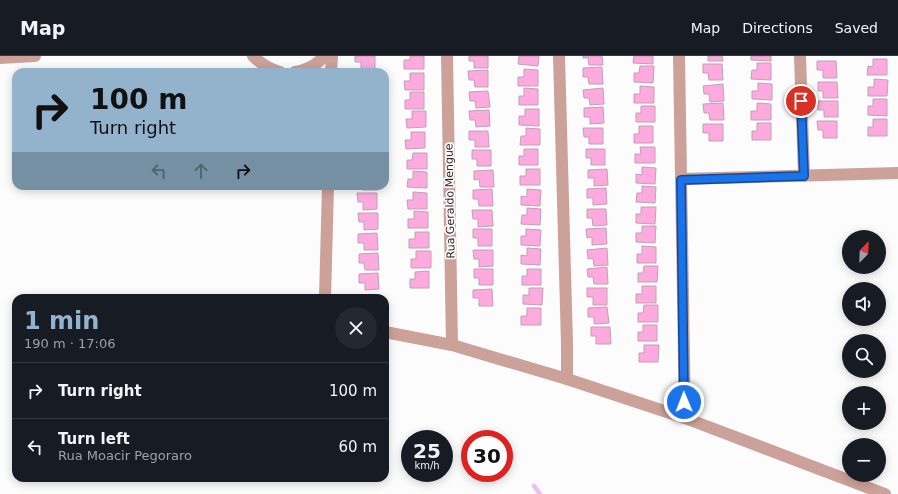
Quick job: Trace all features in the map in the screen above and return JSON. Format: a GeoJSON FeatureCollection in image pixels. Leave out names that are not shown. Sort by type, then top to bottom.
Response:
{"type":"FeatureCollection","features":[{"type":"Feature","properties":{"kind":"street"},"geometry":{"type":"LineString","coordinates":[[0,58],[35,56]]}},
{"type":"Feature","properties":{"kind":"street"},"geometry":{"type":"LineString","coordinates":[[252,56],[261,64],[269,68]]}},
{"type":"Feature","properties":{"kind":"street"},"geometry":{"type":"LineString","coordinates":[[309,68],[321,60],[324,56]]}},
{"type":"Feature","properties":{"kind":"street"},"geometry":{"type":"LineString","coordinates":[[331,68],[332,56]]}},
{"type":"Feature","properties":{"kind":"street","name":"Rua Geraldo Mengue"},"geometry":{"type":"LineString","coordinates":[[447,56],[452,346]]}},
{"type":"Feature","properties":{"kind":"street"},"geometry":{"type":"LineString","coordinates":[[559,56],[567,379]]}},
{"type":"Feature","properties":{"kind":"street"},"geometry":{"type":"LineString","coordinates":[[679,56],[685,418]]}},
{"type":"Feature","properties":{"kind":"street"},"geometry":{"type":"LineString","coordinates":[[800,56],[804,176]]}},
{"type":"Feature","properties":{"kind":"street"},"geometry":{"type":"LineString","coordinates":[[681,180],[898,173]]}},
{"type":"Feature","properties":{"kind":"street"},"geometry":{"type":"LineString","coordinates":[[325,294],[328,190]]}},
{"type":"Feature","properties":{"kind":"street"},"geometry":{"type":"LineString","coordinates":[[389,333],[452,346],[567,379],[685,418],[885,494]]}},
{"type":"Feature","properties":{"kind":"building"},"geometry":{"type":"Polygon","coordinates":[[[355,56],[375,56],[375,68],[361,68],[361,62],[355,62],[355,56]]]}},
{"type":"Feature","properties":{"kind":"building"},"geometry":{"type":"Polygon","coordinates":[[[410,56],[424,56],[424,69],[404,69],[404,60],[410,60],[410,56]]]}},
{"type":"Feature","properties":{"kind":"building"},"geometry":{"type":"Polygon","coordinates":[[[469,56],[488,56],[488,68],[474,68],[474,61],[469,61],[469,56]]]}},
{"type":"Feature","properties":{"kind":"building"},"geometry":{"type":"Polygon","coordinates":[[[519,56],[539,56],[538,66],[518,64],[519,56]]]}},
{"type":"Feature","properties":{"kind":"building"},"geometry":{"type":"Polygon","coordinates":[[[583,56],[602,56],[603,65],[589,65],[588,58],[583,58],[583,56]]]}},
{"type":"Feature","properties":{"kind":"building"},"geometry":{"type":"Polygon","coordinates":[[[634,56],[653,56],[653,64],[633,63],[634,56]]]}},
{"type":"Feature","properties":{"kind":"building"},"geometry":{"type":"Polygon","coordinates":[[[708,56],[722,56],[723,61],[708,61],[708,56]]]}},
{"type":"Feature","properties":{"kind":"building"},"geometry":{"type":"Polygon","coordinates":[[[751,56],[771,56],[771,61],[751,60],[751,56]]]}},
{"type":"Feature","properties":{"kind":"building"},"geometry":{"type":"Polygon","coordinates":[[[873,59],[887,59],[887,75],[867,75],[868,66],[873,67],[873,59]]]}},
{"type":"Feature","properties":{"kind":"building"},"geometry":{"type":"Polygon","coordinates":[[[817,61],[836,61],[837,78],[823,78],[823,70],[817,70],[817,61]]]}},
{"type":"Feature","properties":{"kind":"building"},"geometry":{"type":"Polygon","coordinates":[[[757,63],[771,63],[771,80],[751,79],[752,70],[757,70],[757,63]]]}},
{"type":"Feature","properties":{"kind":"building"},"geometry":{"type":"Polygon","coordinates":[[[703,64],[722,64],[723,80],[709,80],[708,73],[703,73],[703,64]]]}},
{"type":"Feature","properties":{"kind":"building"},"geometry":{"type":"Polygon","coordinates":[[[640,66],[654,66],[653,83],[634,82],[634,73],[639,73],[640,66]]]}},
{"type":"Feature","properties":{"kind":"building"},"geometry":{"type":"Polygon","coordinates":[[[602,67],[603,84],[589,84],[588,77],[583,77],[583,68],[602,67]]]}},
{"type":"Feature","properties":{"kind":"building"},"geometry":{"type":"Polygon","coordinates":[[[524,69],[538,70],[538,86],[518,86],[518,77],[524,77],[524,69]]]}},
{"type":"Feature","properties":{"kind":"building"},"geometry":{"type":"Polygon","coordinates":[[[488,70],[488,87],[475,87],[474,80],[469,80],[468,71],[488,70]]]}},
{"type":"Feature","properties":{"kind":"building"},"geometry":{"type":"Polygon","coordinates":[[[410,73],[424,73],[424,90],[405,90],[404,81],[410,81],[410,73]]]}},
{"type":"Feature","properties":{"kind":"building"},"geometry":{"type":"Polygon","coordinates":[[[874,79],[888,80],[887,96],[868,96],[868,87],[874,87],[874,79]]]}},
{"type":"Feature","properties":{"kind":"building"},"geometry":{"type":"Polygon","coordinates":[[[818,82],[837,82],[838,98],[823,98],[823,91],[818,91],[818,82]]]}},
{"type":"Feature","properties":{"kind":"building"},"geometry":{"type":"Polygon","coordinates":[[[758,83],[772,84],[772,100],[752,99],[752,91],[758,91],[758,83]]]}},
{"type":"Feature","properties":{"kind":"building"},"geometry":{"type":"Polygon","coordinates":[[[723,84],[724,101],[710,102],[709,94],[704,94],[703,86],[723,84]]]}},
{"type":"Feature","properties":{"kind":"building"},"geometry":{"type":"Polygon","coordinates":[[[640,86],[654,87],[654,103],[634,103],[634,94],[640,94],[640,86]]]}},
{"type":"Feature","properties":{"kind":"building"},"geometry":{"type":"Polygon","coordinates":[[[524,88],[538,89],[538,105],[519,105],[519,96],[524,96],[524,88]]]}},
{"type":"Feature","properties":{"kind":"building"},"geometry":{"type":"Polygon","coordinates":[[[603,88],[604,104],[590,105],[589,98],[584,98],[583,90],[603,88]]]}},
{"type":"Feature","properties":{"kind":"building"},"geometry":{"type":"Polygon","coordinates":[[[488,91],[490,107],[476,108],[475,101],[470,101],[469,92],[488,91]]]}},
{"type":"Feature","properties":{"kind":"building"},"geometry":{"type":"Polygon","coordinates":[[[410,92],[424,92],[424,109],[405,109],[405,100],[410,100],[410,92]]]}},
{"type":"Feature","properties":{"kind":"building"},"geometry":{"type":"Polygon","coordinates":[[[873,99],[887,99],[887,116],[868,115],[868,106],[873,106],[873,99]]]}},
{"type":"Feature","properties":{"kind":"building"},"geometry":{"type":"Polygon","coordinates":[[[818,101],[838,101],[838,117],[824,117],[824,110],[818,110],[818,101]]]}},
{"type":"Feature","properties":{"kind":"building"},"geometry":{"type":"Polygon","coordinates":[[[723,103],[724,120],[710,120],[709,113],[704,113],[703,104],[723,103]]]}},
{"type":"Feature","properties":{"kind":"building"},"geometry":{"type":"Polygon","coordinates":[[[757,103],[771,104],[771,120],[751,120],[751,111],[757,111],[757,103]]]}},
{"type":"Feature","properties":{"kind":"building"},"geometry":{"type":"Polygon","coordinates":[[[641,106],[655,106],[655,122],[636,122],[636,113],[641,113],[641,106]]]}},
{"type":"Feature","properties":{"kind":"building"},"geometry":{"type":"Polygon","coordinates":[[[603,107],[604,123],[590,124],[590,117],[584,117],[584,108],[603,107]]]}},
{"type":"Feature","properties":{"kind":"building"},"geometry":{"type":"Polygon","coordinates":[[[525,109],[539,109],[539,126],[519,125],[519,116],[525,116],[525,109]]]}},
{"type":"Feature","properties":{"kind":"building"},"geometry":{"type":"Polygon","coordinates":[[[489,110],[490,126],[476,127],[475,120],[470,120],[469,111],[489,110]]]}},
{"type":"Feature","properties":{"kind":"building"},"geometry":{"type":"Polygon","coordinates":[[[412,111],[426,111],[426,127],[407,128],[406,119],[412,119],[412,111]]]}},
{"type":"Feature","properties":{"kind":"building"},"geometry":{"type":"Polygon","coordinates":[[[873,119],[887,119],[887,136],[868,136],[868,127],[873,127],[873,119]]]}},
{"type":"Feature","properties":{"kind":"building"},"geometry":{"type":"Polygon","coordinates":[[[817,121],[837,121],[837,138],[823,138],[823,130],[818,130],[817,121]]]}},
{"type":"Feature","properties":{"kind":"building"},"geometry":{"type":"Polygon","coordinates":[[[757,123],[771,123],[771,140],[752,140],[752,131],[757,131],[757,123]]]}},
{"type":"Feature","properties":{"kind":"building"},"geometry":{"type":"Polygon","coordinates":[[[703,124],[723,124],[723,141],[709,141],[709,133],[703,133],[703,124]]]}},
{"type":"Feature","properties":{"kind":"building"},"geometry":{"type":"Polygon","coordinates":[[[639,126],[653,126],[653,143],[634,143],[634,134],[639,134],[639,126]]]}},
{"type":"Feature","properties":{"kind":"building"},"geometry":{"type":"Polygon","coordinates":[[[526,128],[540,129],[540,145],[520,145],[521,136],[526,136],[526,128]]]}},
{"type":"Feature","properties":{"kind":"building"},"geometry":{"type":"Polygon","coordinates":[[[583,128],[603,128],[603,144],[589,144],[589,137],[584,137],[583,128]]]}},
{"type":"Feature","properties":{"kind":"building"},"geometry":{"type":"Polygon","coordinates":[[[469,131],[488,131],[489,147],[475,147],[475,140],[469,140],[469,131]]]}},
{"type":"Feature","properties":{"kind":"building"},"geometry":{"type":"Polygon","coordinates":[[[411,132],[425,132],[425,148],[406,149],[405,140],[411,140],[411,132]]]}},
{"type":"Feature","properties":{"kind":"building"},"geometry":{"type":"Polygon","coordinates":[[[640,147],[655,147],[655,163],[635,163],[635,154],[641,154],[640,147]]]}},
{"type":"Feature","properties":{"kind":"building"},"geometry":{"type":"Polygon","coordinates":[[[524,149],[538,149],[538,165],[519,165],[519,156],[524,156],[524,149]]]}},
{"type":"Feature","properties":{"kind":"building"},"geometry":{"type":"Polygon","coordinates":[[[586,149],[605,149],[605,165],[591,165],[591,158],[586,158],[586,149]]]}},
{"type":"Feature","properties":{"kind":"building"},"geometry":{"type":"Polygon","coordinates":[[[472,150],[491,150],[491,166],[477,166],[477,159],[472,159],[472,150]]]}},
{"type":"Feature","properties":{"kind":"building"},"geometry":{"type":"Polygon","coordinates":[[[413,153],[427,153],[427,169],[407,169],[407,160],[412,160],[413,153]]]}},
{"type":"Feature","properties":{"kind":"building"},"geometry":{"type":"Polygon","coordinates":[[[642,167],[656,168],[655,184],[636,183],[636,174],[642,175],[642,167]]]}},
{"type":"Feature","properties":{"kind":"building"},"geometry":{"type":"Polygon","coordinates":[[[526,169],[540,169],[540,185],[520,185],[520,176],[526,176],[526,169]]]}},
{"type":"Feature","properties":{"kind":"building"},"geometry":{"type":"Polygon","coordinates":[[[607,169],[608,185],[594,186],[594,178],[588,178],[588,170],[607,169]]]}},
{"type":"Feature","properties":{"kind":"building"},"geometry":{"type":"Polygon","coordinates":[[[493,170],[494,187],[480,187],[479,179],[474,180],[474,171],[493,170]]]}},
{"type":"Feature","properties":{"kind":"building"},"geometry":{"type":"Polygon","coordinates":[[[413,171],[427,172],[427,188],[407,187],[408,179],[413,179],[413,171]]]}},
{"type":"Feature","properties":{"kind":"building"},"geometry":{"type":"Polygon","coordinates":[[[642,186],[656,187],[655,203],[636,202],[637,193],[642,193],[642,186]]]}},
{"type":"Feature","properties":{"kind":"building"},"geometry":{"type":"Polygon","coordinates":[[[606,188],[607,204],[593,205],[593,198],[587,198],[587,189],[606,188]]]}},
{"type":"Feature","properties":{"kind":"building"},"geometry":{"type":"Polygon","coordinates":[[[492,189],[493,206],[479,206],[478,199],[473,199],[473,190],[492,189]]]}},
{"type":"Feature","properties":{"kind":"building"},"geometry":{"type":"Polygon","coordinates":[[[527,189],[541,190],[540,206],[521,205],[521,196],[527,197],[527,189]]]}},
{"type":"Feature","properties":{"kind":"building"},"geometry":{"type":"Polygon","coordinates":[[[413,192],[427,193],[427,209],[408,209],[407,200],[413,200],[413,192]]]}},
{"type":"Feature","properties":{"kind":"building"},"geometry":{"type":"Polygon","coordinates":[[[357,193],[377,193],[377,209],[363,210],[363,202],[358,202],[357,193]]]}},
{"type":"Feature","properties":{"kind":"building"},"geometry":{"type":"Polygon","coordinates":[[[641,207],[656,207],[655,224],[636,223],[636,214],[641,214],[641,207]]]}},
{"type":"Feature","properties":{"kind":"building"},"geometry":{"type":"Polygon","coordinates":[[[527,208],[541,209],[540,225],[521,224],[522,215],[527,215],[527,208]]]}},
{"type":"Feature","properties":{"kind":"building"},"geometry":{"type":"Polygon","coordinates":[[[587,209],[606,209],[607,225],[593,226],[592,218],[587,218],[587,209]]]}},
{"type":"Feature","properties":{"kind":"building"},"geometry":{"type":"Polygon","coordinates":[[[472,210],[492,210],[493,226],[478,227],[478,219],[473,219],[472,210]]]}},
{"type":"Feature","properties":{"kind":"building"},"geometry":{"type":"Polygon","coordinates":[[[414,211],[428,212],[428,228],[408,228],[408,219],[414,219],[414,211]]]}},
{"type":"Feature","properties":{"kind":"building"},"geometry":{"type":"Polygon","coordinates":[[[358,213],[378,213],[378,229],[364,230],[364,222],[359,222],[358,213]]]}},
{"type":"Feature","properties":{"kind":"building"},"geometry":{"type":"Polygon","coordinates":[[[642,226],[656,226],[655,243],[636,242],[636,233],[642,233],[642,226]]]}},
{"type":"Feature","properties":{"kind":"building"},"geometry":{"type":"Polygon","coordinates":[[[606,228],[607,244],[592,245],[592,237],[587,238],[586,229],[606,228]]]}},
{"type":"Feature","properties":{"kind":"building"},"geometry":{"type":"Polygon","coordinates":[[[473,229],[492,229],[492,246],[478,246],[478,238],[473,238],[473,229]]]}},
{"type":"Feature","properties":{"kind":"building"},"geometry":{"type":"Polygon","coordinates":[[[526,229],[541,230],[540,246],[521,245],[521,236],[526,236],[526,229]]]}},
{"type":"Feature","properties":{"kind":"building"},"geometry":{"type":"Polygon","coordinates":[[[415,232],[429,232],[429,248],[409,248],[409,239],[415,239],[415,232]]]}},
{"type":"Feature","properties":{"kind":"building"},"geometry":{"type":"Polygon","coordinates":[[[377,233],[378,250],[364,250],[364,243],[358,243],[358,234],[377,233]]]}},
{"type":"Feature","properties":{"kind":"building"},"geometry":{"type":"Polygon","coordinates":[[[642,246],[656,247],[656,263],[637,263],[637,254],[642,254],[642,246]]]}},
{"type":"Feature","properties":{"kind":"building"},"geometry":{"type":"Polygon","coordinates":[[[527,248],[541,249],[540,265],[521,264],[521,255],[527,256],[527,248]]]}},
{"type":"Feature","properties":{"kind":"building"},"geometry":{"type":"Polygon","coordinates":[[[607,248],[608,265],[594,266],[593,258],[588,259],[587,250],[607,248]]]}},
{"type":"Feature","properties":{"kind":"building"},"geometry":{"type":"Polygon","coordinates":[[[473,250],[493,250],[493,266],[479,267],[479,259],[474,259],[473,250]]]}},
{"type":"Feature","properties":{"kind":"building"},"geometry":{"type":"Polygon","coordinates":[[[416,251],[431,251],[431,268],[411,268],[411,259],[416,259],[416,251]]]}},
{"type":"Feature","properties":{"kind":"building"},"geometry":{"type":"Polygon","coordinates":[[[378,253],[379,270],[365,270],[364,263],[359,263],[359,254],[378,253]]]}},
{"type":"Feature","properties":{"kind":"building"},"geometry":{"type":"Polygon","coordinates":[[[644,266],[658,266],[657,282],[638,282],[638,273],[643,273],[644,266]]]}},
{"type":"Feature","properties":{"kind":"building"},"geometry":{"type":"Polygon","coordinates":[[[607,267],[608,284],[594,284],[593,277],[588,277],[587,269],[607,267]]]}},
{"type":"Feature","properties":{"kind":"building"},"geometry":{"type":"Polygon","coordinates":[[[474,269],[493,269],[493,285],[479,285],[479,278],[474,278],[474,269]]]}},
{"type":"Feature","properties":{"kind":"building"},"geometry":{"type":"Polygon","coordinates":[[[527,269],[541,269],[541,285],[522,285],[522,276],[527,276],[527,269]]]}},
{"type":"Feature","properties":{"kind":"building"},"geometry":{"type":"Polygon","coordinates":[[[429,271],[429,288],[410,288],[410,279],[415,279],[415,272],[429,271]]]}},
{"type":"Feature","properties":{"kind":"building"},"geometry":{"type":"Polygon","coordinates":[[[378,273],[379,289],[365,290],[365,283],[359,283],[359,274],[378,273]]]}},
{"type":"Feature","properties":{"kind":"building"},"geometry":{"type":"Polygon","coordinates":[[[642,286],[656,286],[656,303],[636,303],[636,294],[642,294],[642,286]]]}},
{"type":"Feature","properties":{"kind":"building"},"geometry":{"type":"Polygon","coordinates":[[[529,288],[543,288],[542,305],[523,304],[523,295],[529,295],[529,288]]]}},
{"type":"Feature","properties":{"kind":"building"},"geometry":{"type":"Polygon","coordinates":[[[587,288],[607,288],[607,305],[593,305],[593,297],[587,297],[587,288]]]}},
{"type":"Feature","properties":{"kind":"building"},"geometry":{"type":"Polygon","coordinates":[[[492,289],[493,306],[479,306],[479,298],[473,298],[473,290],[492,289]]]}},
{"type":"Feature","properties":{"kind":"building"},"geometry":{"type":"Polygon","coordinates":[[[644,305],[658,305],[658,322],[638,322],[638,313],[643,313],[644,305]]]}},
{"type":"Feature","properties":{"kind":"building"},"geometry":{"type":"Polygon","coordinates":[[[607,307],[609,323],[594,324],[594,317],[588,317],[588,308],[607,307]]]}},
{"type":"Feature","properties":{"kind":"building"},"geometry":{"type":"Polygon","coordinates":[[[527,308],[541,308],[541,325],[521,325],[521,316],[527,316],[527,308]]]}},
{"type":"Feature","properties":{"kind":"building"},"geometry":{"type":"Polygon","coordinates":[[[643,325],[657,325],[657,341],[638,341],[638,332],[643,332],[643,325]]]}},
{"type":"Feature","properties":{"kind":"building"},"geometry":{"type":"Polygon","coordinates":[[[591,327],[610,327],[611,344],[596,344],[596,336],[591,336],[591,327]]]}},
{"type":"Feature","properties":{"kind":"building"},"geometry":{"type":"Polygon","coordinates":[[[644,345],[659,345],[658,362],[639,362],[639,353],[644,353],[644,345]]]}},
{"type":"Feature","properties":{"kind":"waterway"},"geometry":{"type":"LineString","coordinates":[[534,486],[540,494]]}},
{"type":"Feature","properties":{"kind":"route"},"geometry":{"type":"LineString","coordinates":[[684,402],[681,180],[804,176],[801,101]]}}]}
